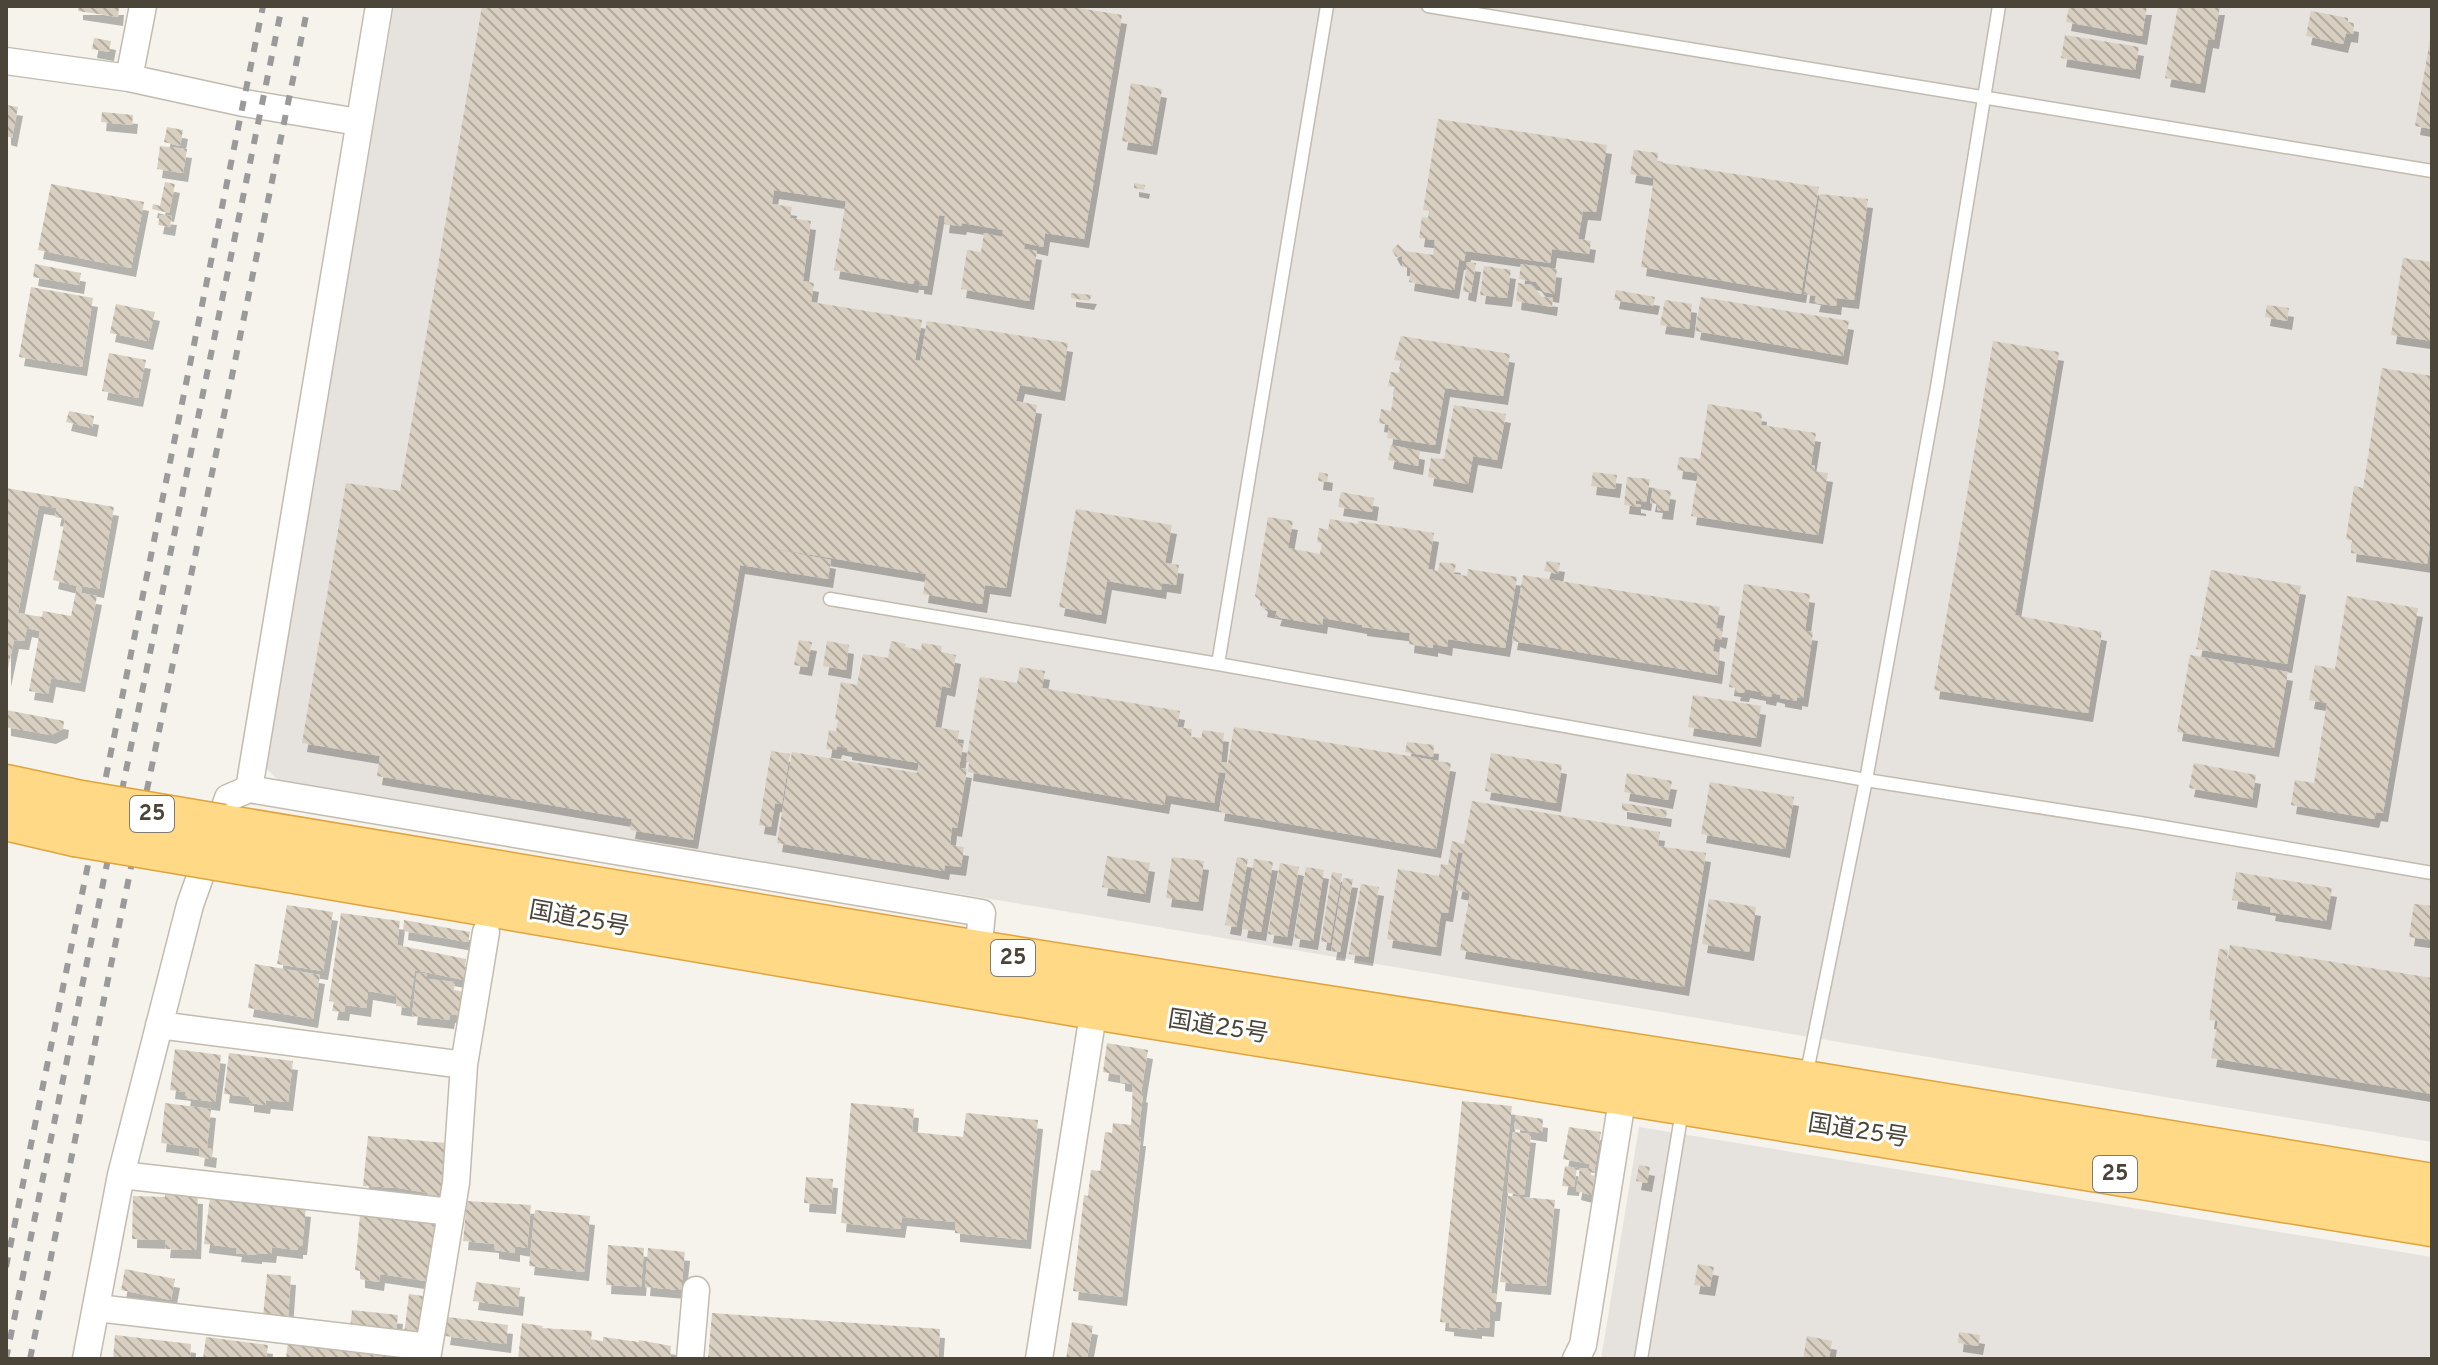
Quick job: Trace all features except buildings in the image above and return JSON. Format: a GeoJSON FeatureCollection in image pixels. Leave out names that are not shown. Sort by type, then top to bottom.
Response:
{"type":"FeatureCollection","features":[{"type":"Feature","properties":{"kind":"highway","name":"国道25号"},"geometry":{"type":"LineString","coordinates":[[6,786],[78,819]]}},
{"type":"Feature","properties":{"kind":"highway","name":"国道25号"},"geometry":{"type":"LineString","coordinates":[[6,819],[78,819],[978,952],[1801,1102],[2432,1225]]}},
{"type":"Feature","properties":{"kind":"highway","name":"国道25号"},"geometry":{"type":"LineString","coordinates":[[220,842],[1094,1008],[1684,1104],[1801,1102],[2432,1185]]}},
{"type":"Feature","properties":{"kind":"street"},"geometry":{"type":"LineString","coordinates":[[129,78],[143,6]]}},
{"type":"Feature","properties":{"kind":"street"},"geometry":{"type":"LineString","coordinates":[[249,789],[379,6]]}},
{"type":"Feature","properties":{"kind":"street"},"geometry":{"type":"LineString","coordinates":[[6,61],[129,78],[218,98],[358,122]]}},
{"type":"Feature","properties":{"kind":"street"},"geometry":{"type":"LineString","coordinates":[[86,1359],[121,1175],[190,905],[228,798],[249,789],[982,913],[978,952]]}},
{"type":"Feature","properties":{"kind":"street"},"geometry":{"type":"LineString","coordinates":[[97,1308],[428,1353],[456,1183],[464,1065],[486,932]]}},
{"type":"Feature","properties":{"kind":"street"},"geometry":{"type":"LineString","coordinates":[[1039,1359],[1094,1008]]}},
{"type":"Feature","properties":{"kind":"street"},"geometry":{"type":"LineString","coordinates":[[159,1025],[464,1065]]}},
{"type":"Feature","properties":{"kind":"street"},"geometry":{"type":"LineString","coordinates":[[1576,1359],[1583,1345],[1623,1094]]}},
{"type":"Feature","properties":{"kind":"street"},"geometry":{"type":"LineString","coordinates":[[121,1175],[451,1212]]}},
{"type":"Feature","properties":{"kind":"street"},"geometry":{"type":"LineString","coordinates":[[690,1359],[696,1290]]}},
{"type":"Feature","properties":{"kind":"lane"},"geometry":{"type":"LineString","coordinates":[[1218,664],[1327,6]]}},
{"type":"Feature","properties":{"kind":"lane"},"geometry":{"type":"LineString","coordinates":[[1428,6],[2432,171]]}},
{"type":"Feature","properties":{"kind":"lane"},"geometry":{"type":"LineString","coordinates":[[1801,1102],[1866,780],[1937,387],[1999,6]]}},
{"type":"Feature","properties":{"kind":"lane"},"geometry":{"type":"LineString","coordinates":[[830,599],[1218,664],[1866,780],[2432,873]]}},
{"type":"Feature","properties":{"kind":"lane"},"geometry":{"type":"LineString","coordinates":[[1641,1359],[1684,1104]]}},
{"type":"Feature","properties":{"kind":"shaded area"},"geometry":{"type":"Polygon","coordinates":[[[394,6],[2432,6],[2432,1142],[280,782],[266,768],[394,6]]]}},
{"type":"Feature","properties":{"kind":"shaded area"},"geometry":{"type":"Polygon","coordinates":[[[1639,1127],[2432,1257],[2432,1359],[1601,1359],[1639,1127]]]}},
{"type":"Feature","properties":{"kind":"railway"},"geometry":{"type":"LineString","coordinates":[[6,1267],[263,6]]}},
{"type":"Feature","properties":{"kind":"railway"},"geometry":{"type":"LineString","coordinates":[[6,1359],[282,6]]}},
{"type":"Feature","properties":{"kind":"railway"},"geometry":{"type":"LineString","coordinates":[[30,1359],[308,6]]}}]}
